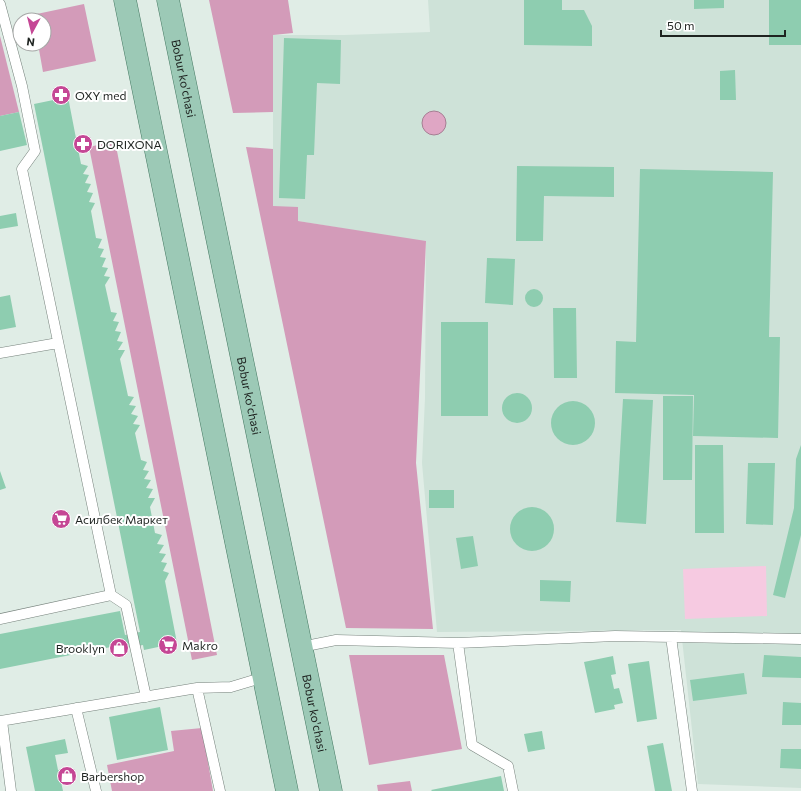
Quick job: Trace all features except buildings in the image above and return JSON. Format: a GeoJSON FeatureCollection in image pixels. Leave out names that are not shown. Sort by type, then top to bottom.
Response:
{"type":"FeatureCollection","features":[{"type":"Feature","properties":{"kind":"main road"},"geometry":{"type":"LineString","coordinates":[[125,0],[288,791]]}},
{"type":"Feature","properties":{"kind":"main road","name":"Bobur ko'chasi"},"geometry":{"type":"LineString","coordinates":[[168,0],[331,791]]}},
{"type":"Feature","properties":{"kind":"lane"},"geometry":{"type":"LineString","coordinates":[[0,4],[22,86],[35,151],[22,169],[111,595],[126,605],[146,697]]}},
{"type":"Feature","properties":{"kind":"lane"},"geometry":{"type":"LineString","coordinates":[[0,353],[58,343]]}},
{"type":"Feature","properties":{"kind":"lane"},"geometry":{"type":"LineString","coordinates":[[0,619],[111,595]]}},
{"type":"Feature","properties":{"kind":"lane"},"geometry":{"type":"LineString","coordinates":[[301,647],[336,640],[458,643],[615,636],[801,639]]}},
{"type":"Feature","properties":{"kind":"lane"},"geometry":{"type":"LineString","coordinates":[[671,637],[692,791]]}},
{"type":"Feature","properties":{"kind":"lane"},"geometry":{"type":"LineString","coordinates":[[458,643],[472,745],[508,766],[514,791]]}},
{"type":"Feature","properties":{"kind":"lane"},"geometry":{"type":"LineString","coordinates":[[11,791],[1,721],[198,688],[231,687],[264,677]]}},
{"type":"Feature","properties":{"kind":"lane"},"geometry":{"type":"LineString","coordinates":[[198,688],[220,791]]}},
{"type":"Feature","properties":{"kind":"lane"},"geometry":{"type":"LineString","coordinates":[[76,708],[96,791]]}},
{"type":"Feature","properties":{"kind":"shaded area"},"geometry":{"type":"Polygon","coordinates":[[[209,0],[288,0],[293,33],[273,35],[273,112],[233,113],[209,0]]]}},
{"type":"Feature","properties":{"kind":"shaded area"},"geometry":{"type":"Polygon","coordinates":[[[428,0],[801,0],[801,788],[698,784],[681,630],[437,632],[422,463],[425,398],[426,242],[298,221],[273,206],[273,35],[344,35],[430,32],[428,0]]]}},
{"type":"Feature","properties":{"kind":"shaded area"},"geometry":{"type":"Polygon","coordinates":[[[84,4],[96,61],[43,72],[39,52],[52,52],[52,12],[46,12],[84,4]]]}},
{"type":"Feature","properties":{"kind":"shaded area"},"geometry":{"type":"Polygon","coordinates":[[[0,36],[19,112],[0,116],[0,36]]]}},
{"type":"Feature","properties":{"kind":"shaded area"},"geometry":{"type":"Polygon","coordinates":[[[434,111],[442,115],[446,123],[442,131],[434,135],[426,131],[422,123],[426,115],[434,111]]]}},
{"type":"Feature","properties":{"kind":"shaded area"},"geometry":{"type":"Polygon","coordinates":[[[115,141],[217,655],[192,660],[89,147],[115,141]]]}},
{"type":"Feature","properties":{"kind":"shaded area"},"geometry":{"type":"Polygon","coordinates":[[[246,147],[273,149],[273,206],[298,207],[298,221],[426,241],[416,463],[433,629],[346,628],[246,147]]]}},
{"type":"Feature","properties":{"kind":"shaded area"},"geometry":{"type":"Polygon","coordinates":[[[766,566],[767,616],[685,619],[683,569],[766,566]]]}},
{"type":"Feature","properties":{"kind":"shaded area"},"geometry":{"type":"Polygon","coordinates":[[[349,655],[444,655],[462,749],[369,765],[349,655]]]}},
{"type":"Feature","properties":{"kind":"shaded area"},"geometry":{"type":"Polygon","coordinates":[[[202,728],[213,791],[112,791],[107,765],[174,751],[171,731],[202,728]]]}},
{"type":"Feature","properties":{"kind":"shaded area"},"geometry":{"type":"Polygon","coordinates":[[[410,781],[412,791],[378,791],[377,785],[410,781]]]}},
{"type":"Feature","properties":{"kind":"place","name":"OXY med"},"geometry":{"type":"Point","coordinates":[61,95]}},
{"type":"Feature","properties":{"kind":"place","name":"DORIXONA"},"geometry":{"type":"Point","coordinates":[83,144]}},
{"type":"Feature","properties":{"kind":"place","name":"Асилбек Маркет"},"geometry":{"type":"Point","coordinates":[61,519]}},
{"type":"Feature","properties":{"kind":"place","name":"Makro"},"geometry":{"type":"Point","coordinates":[168,645]}},
{"type":"Feature","properties":{"kind":"place","name":"Brooklyn"},"geometry":{"type":"Point","coordinates":[119,648]}},
{"type":"Feature","properties":{"kind":"place","name":"Barbershop"},"geometry":{"type":"Point","coordinates":[67,776]}}]}
